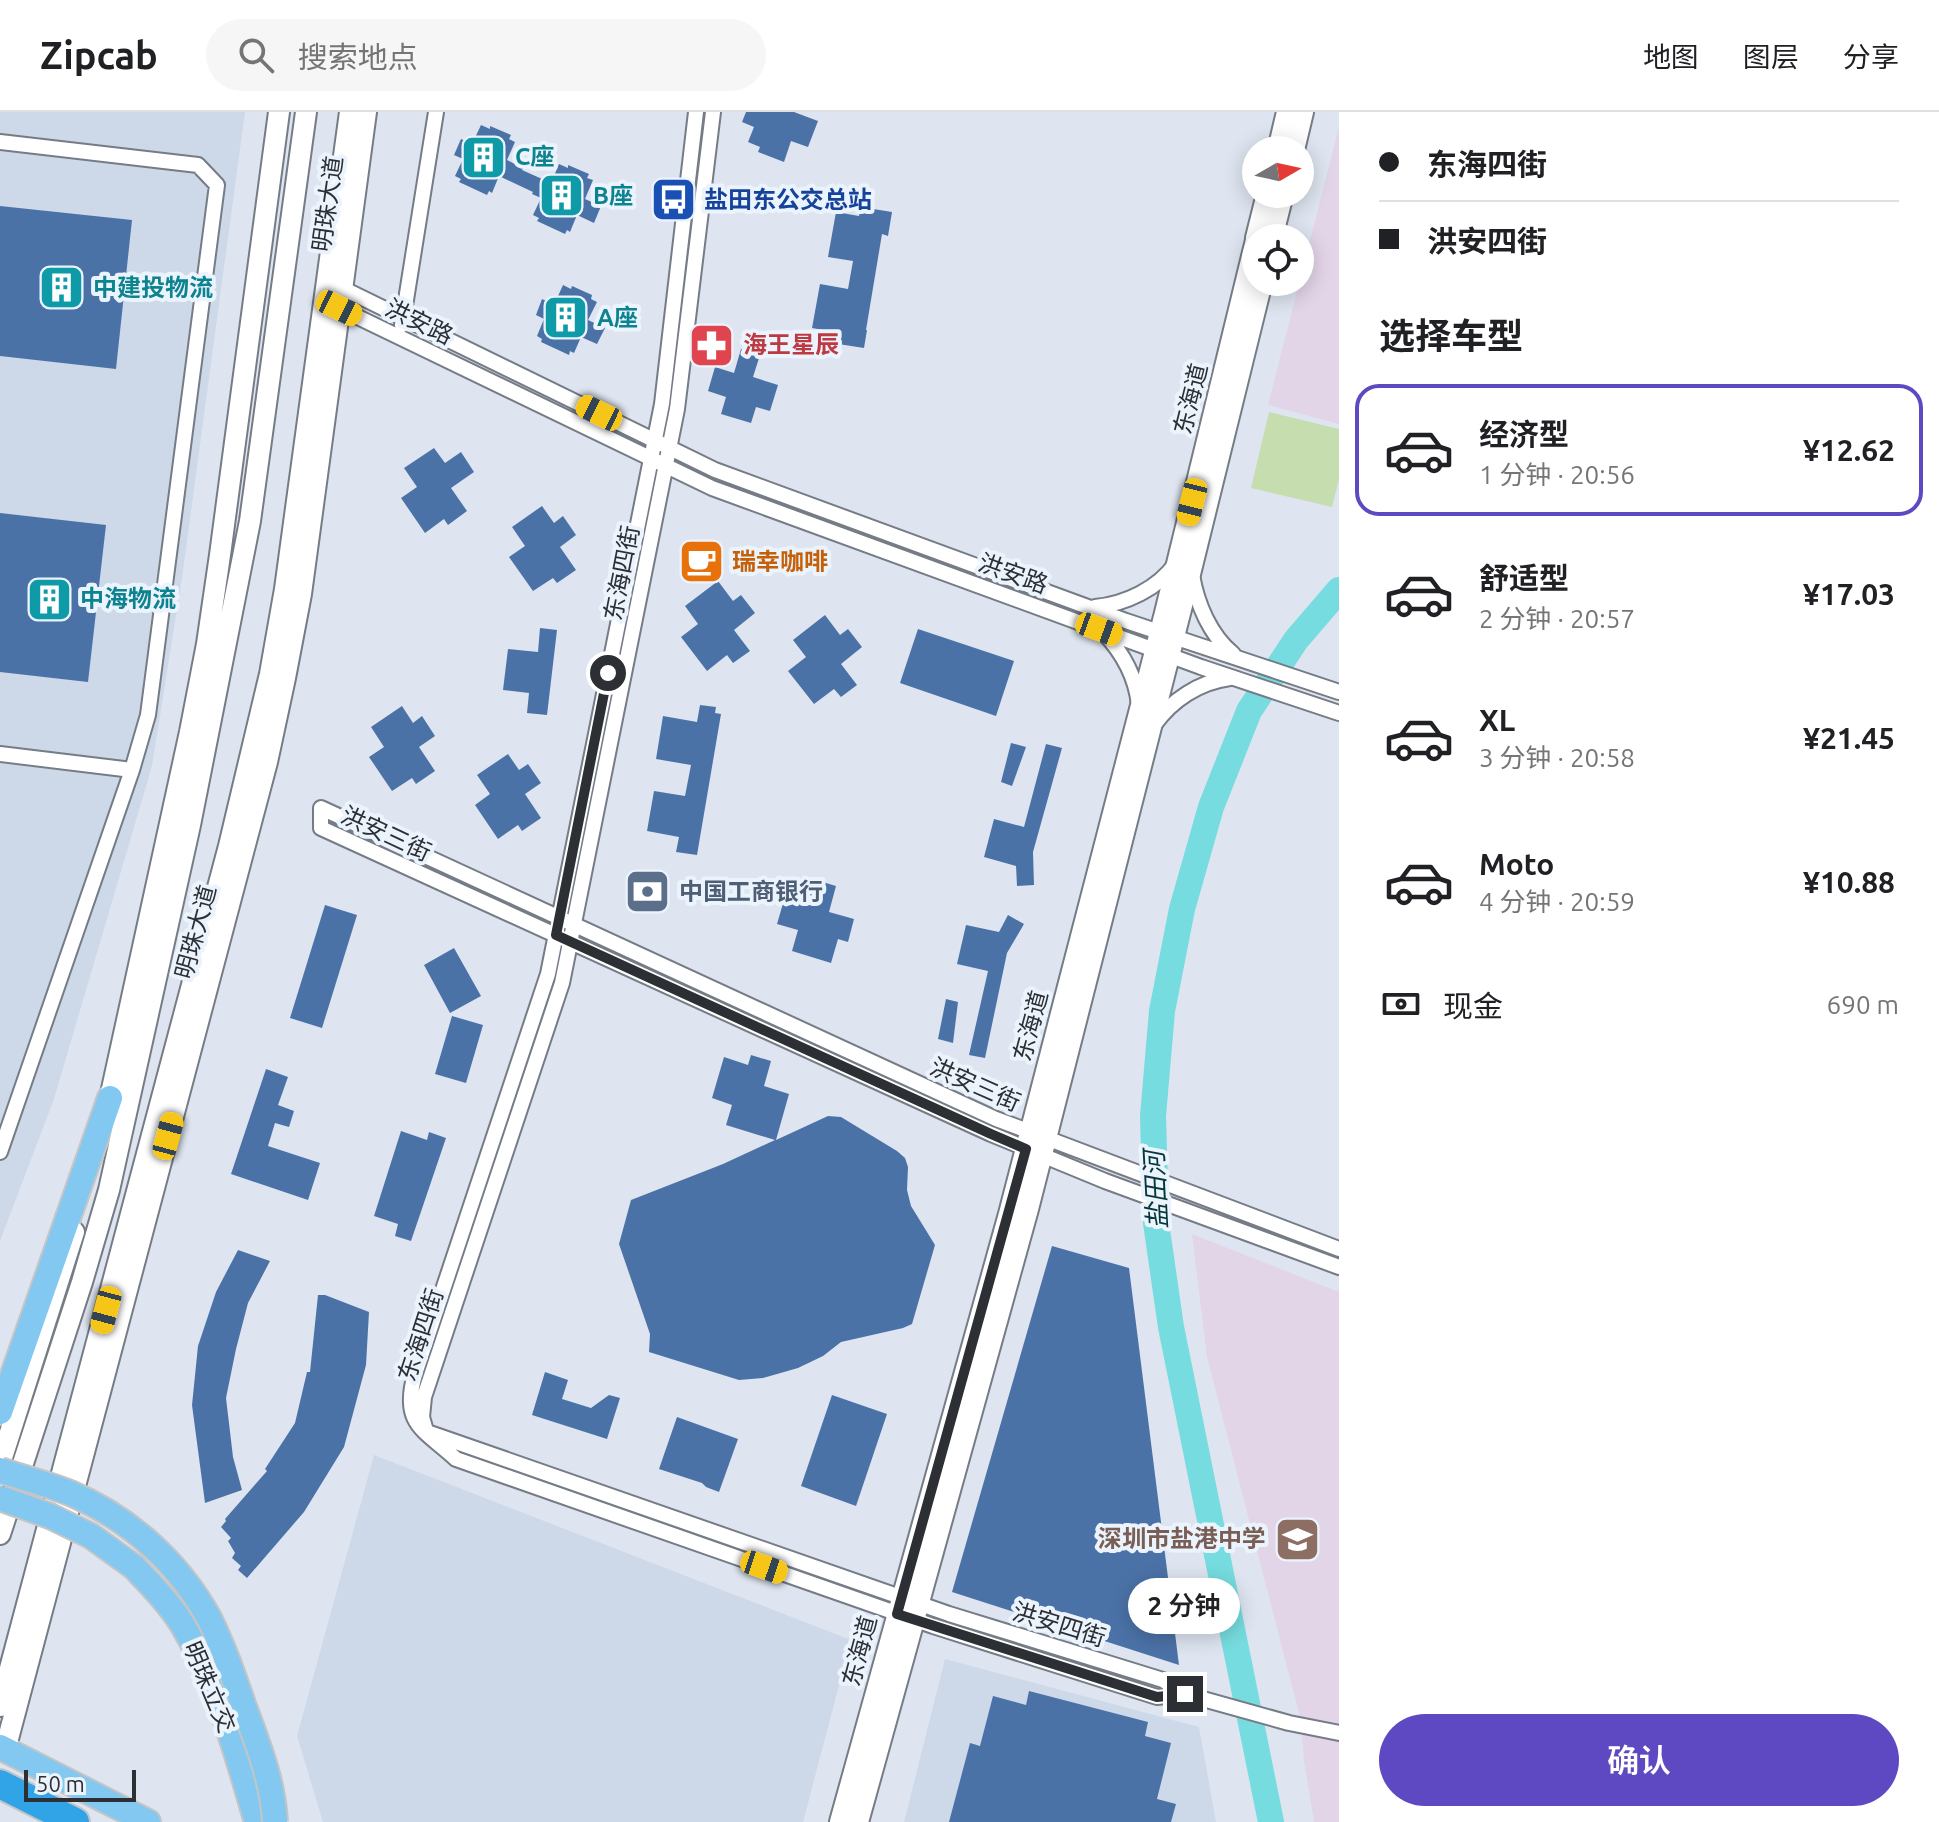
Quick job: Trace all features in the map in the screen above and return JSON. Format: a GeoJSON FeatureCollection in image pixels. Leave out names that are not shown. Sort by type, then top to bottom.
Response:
{"type":"FeatureCollection","features":[{"type":"Feature","properties":{"kind":"highway"},"geometry":{"type":"LineString","coordinates":[[0,1786],[75,1822]]}},
{"type":"Feature","properties":{"kind":"main road"},"geometry":{"type":"LineString","coordinates":[[0,1412],[110,1098]]}},
{"type":"Feature","properties":{"kind":"main road"},"geometry":{"type":"LineString","coordinates":[[0,1470],[69,1493],[123,1522],[169,1562],[190,1588],[209,1618],[223,1649],[258,1745],[267,1772],[275,1822]]}},
{"type":"Feature","properties":{"kind":"main road","name":"明珠立交"},"geometry":{"type":"LineString","coordinates":[[0,1498],[50,1516],[91,1536],[134,1567],[158,1592],[181,1623],[201,1660],[230,1732],[257,1822]]}},
{"type":"Feature","properties":{"kind":"main road"},"geometry":{"type":"LineString","coordinates":[[2,1748],[148,1822]]}},
{"type":"Feature","properties":{"kind":"main road"},"geometry":{"type":"LineString","coordinates":[[0,1786],[67,1822]]}},
{"type":"Feature","properties":{"kind":"street","name":"明珠大道"},"geometry":{"type":"LineString","coordinates":[[0,1464],[88,1185],[187,745],[223,539],[279,112]]}},
{"type":"Feature","properties":{"kind":"street","name":"明珠大道"},"geometry":{"type":"LineString","coordinates":[[0,1534],[109,1190],[190,825],[250,521],[306,112]]}},
{"type":"Feature","properties":{"kind":"street","name":"明珠大道"},"geometry":{"type":"LineString","coordinates":[[2,1748],[267,762],[285,678],[301,594],[336,296],[350,112]]}},
{"type":"Feature","properties":{"kind":"street","name":"明珠大道"},"geometry":{"type":"LineString","coordinates":[[0,1706],[254,747],[285,589],[366,112]]}},
{"type":"Feature","properties":{"kind":"street"},"geometry":{"type":"LineString","coordinates":[[400,337],[436,112]]}},
{"type":"Feature","properties":{"kind":"street","name":"东海四街"},"geometry":{"type":"LineString","coordinates":[[426,1432],[412,1416],[411,1389],[548,974],[556,935],[662,404],[696,112]]}},
{"type":"Feature","properties":{"kind":"street","name":"东海四街"},"geometry":{"type":"LineString","coordinates":[[426,1432],[422,1417],[424,1397],[562,983],[677,409],[713,112]]}},
{"type":"Feature","properties":{"kind":"street"},"geometry":{"type":"LineString","coordinates":[[1281,136],[1287,112]]}},
{"type":"Feature","properties":{"kind":"street"},"geometry":{"type":"LineString","coordinates":[[1297,136],[1303,112]]}},
{"type":"Feature","properties":{"kind":"street"},"geometry":{"type":"LineString","coordinates":[[0,142],[198,165],[217,185],[148,715],[132,770],[0,1152]]}},
{"type":"Feature","properties":{"kind":"street","name":"洪安路"},"geometry":{"type":"LineString","coordinates":[[336,296],[404,318],[715,470],[1086,606],[1244,681],[1339,713]]}},
{"type":"Feature","properties":{"kind":"street","name":"洪安路"},"geometry":{"type":"LineString","coordinates":[[336,296],[400,337],[712,488],[1099,629],[1251,662],[1339,692]]}},
{"type":"Feature","properties":{"kind":"street","name":"东海道"},"geometry":{"type":"LineString","coordinates":[[1185,565],[1244,296]]}},
{"type":"Feature","properties":{"kind":"street","name":"东海道"},"geometry":{"type":"LineString","coordinates":[[858,1822],[908,1609],[1036,1144],[1185,565],[1258,296]]}},
{"type":"Feature","properties":{"kind":"street"},"geometry":{"type":"LineString","coordinates":[[1086,606],[1109,605],[1135,596],[1185,565],[1214,634],[1226,649],[1251,662]]}},
{"type":"Feature","properties":{"kind":"street"},"geometry":{"type":"LineString","coordinates":[[1099,629],[1115,646],[1130,672],[1145,724],[1161,716],[1190,692],[1215,681],[1244,681]]}},
{"type":"Feature","properties":{"kind":"street"},"geometry":{"type":"LineString","coordinates":[[0,754],[132,770]]}},
{"type":"Feature","properties":{"kind":"street","name":"洪安三街"},"geometry":{"type":"LineString","coordinates":[[1339,1249],[1119,1166],[1036,1144],[991,1134],[321,828],[321,808],[996,1119],[1036,1144],[1118,1186],[1339,1267]]}},
{"type":"Feature","properties":{"kind":"street","name":"洪安四街"},"geometry":{"type":"LineString","coordinates":[[426,1432],[1157,1697],[1185,1694],[1289,1723],[1339,1733]]}},
{"type":"Feature","properties":{"kind":"street","name":"东海道"},"geometry":{"type":"LineString","coordinates":[[840,1822],[908,1609]]}},
{"type":"Feature","properties":{"kind":"shaded area"},"geometry":{"type":"Polygon","coordinates":[[[0,112],[245,112],[182,578],[152,766],[54,1099],[0,1241],[0,112]]]}},
{"type":"Feature","properties":{"kind":"shaded area"},"geometry":{"type":"Polygon","coordinates":[[[1339,127],[1339,424],[1268,405],[1296,296],[1314,296],[1314,225],[1339,127]]]}},
{"type":"Feature","properties":{"kind":"shaded area","name":"深圳市盐港中学"},"geometry":{"type":"Polygon","coordinates":[[[1192,1234],[1339,1292],[1339,1822],[1314,1822],[1301,1721],[1207,1357],[1192,1234]]]}},
{"type":"Feature","properties":{"kind":"shaded area"},"geometry":{"type":"Polygon","coordinates":[[[374,1455],[851,1640],[803,1822],[323,1822],[297,1736],[374,1455]]]}},
{"type":"Feature","properties":{"kind":"shaded area"},"geometry":{"type":"Polygon","coordinates":[[[945,1659],[1199,1727],[1216,1822],[904,1822],[945,1659]]]}},
{"type":"Feature","properties":{"kind":"green space"},"geometry":{"type":"Polygon","coordinates":[[[1269,412],[1339,429],[1339,479],[1332,507],[1251,488],[1269,412]]]}},
{"type":"Feature","properties":{"kind":"building"},"geometry":{"type":"Polygon","coordinates":[[[746,112],[794,112],[818,121],[808,147],[791,141],[784,162],[758,152],[760,147],[748,142],[754,127],[742,122],[746,112]]]}},
{"type":"Feature","properties":{"kind":"building"},"geometry":{"type":"Polygon","coordinates":[[[481,125],[511,135],[509,139],[515,142],[507,160],[522,170],[551,183],[559,164],[589,174],[587,178],[593,180],[585,199],[601,206],[594,223],[577,215],[570,232],[567,230],[565,234],[537,221],[539,218],[533,215],[541,198],[533,192],[499,176],[492,193],[489,191],[487,195],[459,182],[461,179],[455,176],[463,159],[454,155],[461,139],[472,144],[481,125]]]}},
{"type":"Feature","properties":{"kind":"building","name":"中建投物流"},"geometry":{"type":"Polygon","coordinates":[[[0,206],[132,220],[116,369],[0,356],[0,206]]]}},
{"type":"Feature","properties":{"kind":"building"},"geometry":{"type":"Polygon","coordinates":[[[861,207],[892,212],[888,236],[882,234],[864,348],[832,343],[834,332],[812,328],[820,284],[848,289],[853,261],[828,257],[836,212],[859,216],[861,207]]]}},
{"type":"Feature","properties":{"kind":"building","name":"A座"},"geometry":{"type":"Polygon","coordinates":[[[563,285],[592,295],[591,299],[597,302],[588,320],[605,328],[597,344],[581,337],[574,353],[570,351],[569,355],[541,342],[542,339],[537,336],[544,319],[536,315],[542,299],[554,305],[563,285]]]}},
{"type":"Feature","properties":{"kind":"building"},"geometry":{"type":"Polygon","coordinates":[[[741,349],[760,355],[753,377],[778,385],[770,411],[756,407],[751,423],[721,414],[726,397],[708,391],[715,367],[734,373],[741,349]]]}},
{"type":"Feature","properties":{"kind":"building"},"geometry":{"type":"Polygon","coordinates":[[[434,448],[445,463],[461,452],[474,472],[451,488],[467,511],[448,525],[444,519],[425,533],[401,498],[417,487],[404,468],[434,448]]]}},
{"type":"Feature","properties":{"kind":"building"},"geometry":{"type":"Polygon","coordinates":[[[542,506],[554,523],[563,516],[576,535],[560,547],[576,570],[557,583],[553,578],[533,591],[509,557],[525,546],[512,527],[542,506]]]}},
{"type":"Feature","properties":{"kind":"building","name":"中海物流"},"geometry":{"type":"Polygon","coordinates":[[[0,513],[106,525],[88,682],[0,672],[0,513]]]}},
{"type":"Feature","properties":{"kind":"building"},"geometry":{"type":"Polygon","coordinates":[[[718,581],[733,601],[741,595],[755,613],[734,630],[750,651],[733,663],[727,655],[707,671],[681,637],[698,624],[685,606],[718,581]]]}},
{"type":"Feature","properties":{"kind":"building"},"geometry":{"type":"Polygon","coordinates":[[[825,615],[840,635],[848,629],[862,647],[841,664],[857,685],[841,697],[834,689],[814,704],[788,671],[806,657],[793,640],[825,615]]]}},
{"type":"Feature","properties":{"kind":"building"},"geometry":{"type":"Polygon","coordinates":[[[540,628],[557,630],[547,715],[527,713],[529,693],[503,690],[508,649],[538,652],[540,628]]]}},
{"type":"Feature","properties":{"kind":"building"},"geometry":{"type":"Polygon","coordinates":[[[918,629],[1014,661],[996,716],[900,683],[918,629]]]}},
{"type":"Feature","properties":{"kind":"building"},"geometry":{"type":"Polygon","coordinates":[[[700,705],[716,707],[715,713],[721,714],[697,855],[676,852],[679,837],[647,831],[654,791],[685,796],[691,765],[656,759],[663,716],[697,722],[700,705]]]}},
{"type":"Feature","properties":{"kind":"building"},"geometry":{"type":"Polygon","coordinates":[[[402,706],[413,723],[422,716],[435,736],[419,747],[435,771],[416,784],[412,778],[392,791],[369,757],[384,747],[371,727],[402,706]]]}},
{"type":"Feature","properties":{"kind":"building"},"geometry":{"type":"Polygon","coordinates":[[[1011,743],[1026,747],[1012,786],[1001,782],[1011,743]]]}},
{"type":"Feature","properties":{"kind":"building"},"geometry":{"type":"Polygon","coordinates":[[[1046,744],[1062,748],[1033,852],[1034,885],[1017,886],[1016,866],[984,857],[994,819],[1024,827],[1046,744]]]}},
{"type":"Feature","properties":{"kind":"building"},"geometry":{"type":"Polygon","coordinates":[[[508,754],[519,770],[528,764],[541,783],[525,794],[541,818],[522,831],[518,825],[498,839],[475,805],[490,794],[477,775],[508,754]]]}},
{"type":"Feature","properties":{"kind":"building"},"geometry":{"type":"Polygon","coordinates":[[[816,880],[836,886],[829,912],[854,919],[848,942],[838,939],[831,963],[792,951],[798,930],[777,924],[789,883],[813,890],[816,880]]]}},
{"type":"Feature","properties":{"kind":"building"},"geometry":{"type":"Polygon","coordinates":[[[325,905],[357,915],[322,1028],[290,1018],[325,905]]]}},
{"type":"Feature","properties":{"kind":"building"},"geometry":{"type":"Polygon","coordinates":[[[1008,915],[1024,924],[1007,953],[985,1058],[969,1055],[988,971],[957,964],[966,925],[999,932],[1008,915]]]}},
{"type":"Feature","properties":{"kind":"building"},"geometry":{"type":"Polygon","coordinates":[[[454,948],[481,996],[450,1013],[424,965],[454,948]]]}},
{"type":"Feature","properties":{"kind":"building"},"geometry":{"type":"Polygon","coordinates":[[[946,999],[958,1002],[953,1043],[938,1039],[946,999]]]}},
{"type":"Feature","properties":{"kind":"building"},"geometry":{"type":"Polygon","coordinates":[[[452,1016],[483,1025],[466,1083],[435,1074],[452,1016]]]}},
{"type":"Feature","properties":{"kind":"building"},"geometry":{"type":"Polygon","coordinates":[[[751,1055],[771,1061],[764,1086],[789,1094],[776,1140],[828,1116],[841,1117],[897,1151],[905,1158],[908,1167],[907,1190],[911,1206],[935,1245],[912,1324],[841,1342],[823,1356],[798,1368],[763,1378],[739,1380],[649,1352],[650,1334],[619,1244],[631,1200],[775,1140],[726,1125],[732,1105],[712,1098],[724,1057],[748,1065],[751,1055]]]}},
{"type":"Feature","properties":{"kind":"building"},"geometry":{"type":"Polygon","coordinates":[[[266,1069],[288,1077],[278,1105],[294,1111],[289,1127],[275,1123],[268,1146],[320,1163],[308,1200],[231,1174],[266,1069]]]}},
{"type":"Feature","properties":{"kind":"building"},"geometry":{"type":"Polygon","coordinates":[[[401,1131],[427,1140],[429,1132],[446,1138],[411,1241],[395,1236],[398,1224],[374,1216],[401,1131]]]}},
{"type":"Feature","properties":{"kind":"building"},"geometry":{"type":"Polygon","coordinates":[[[1052,1246],[1129,1268],[1179,1665],[952,1592],[1052,1246]]]}},
{"type":"Feature","properties":{"kind":"building"},"geometry":{"type":"Polygon","coordinates":[[[238,1250],[270,1261],[248,1303],[226,1398],[233,1457],[242,1490],[205,1503],[192,1405],[198,1346],[216,1292],[238,1250]]]}},
{"type":"Feature","properties":{"kind":"building"},"geometry":{"type":"Polygon","coordinates":[[[318,1295],[369,1312],[366,1365],[344,1447],[304,1512],[247,1578],[238,1570],[241,1566],[232,1558],[235,1553],[228,1541],[231,1538],[221,1527],[267,1471],[265,1469],[295,1423],[307,1372],[310,1372],[318,1295]]]}},
{"type":"Feature","properties":{"kind":"building"},"geometry":{"type":"Polygon","coordinates":[[[545,1372],[568,1380],[562,1399],[591,1408],[609,1395],[620,1398],[607,1439],[532,1415],[545,1372]]]}},
{"type":"Feature","properties":{"kind":"building"},"geometry":{"type":"Polygon","coordinates":[[[832,1395],[887,1414],[856,1506],[801,1486],[832,1395]]]}},
{"type":"Feature","properties":{"kind":"building"},"geometry":{"type":"Polygon","coordinates":[[[677,1417],[738,1439],[719,1492],[659,1469],[677,1417]]]}},
{"type":"Feature","properties":{"kind":"building"},"geometry":{"type":"Polygon","coordinates":[[[1029,1691],[1148,1722],[1145,1736],[1171,1743],[1157,1799],[1176,1804],[1171,1822],[949,1822],[970,1743],[980,1746],[993,1696],[1026,1705],[1029,1691]]]}},
{"type":"Feature","properties":{"kind":"waterway","name":"盐田河"},"geometry":{"type":"LineString","coordinates":[[1271,1822],[1171,1327],[1156,1223],[1153,1116],[1162,1011],[1182,909],[1211,807],[1249,711],[1296,640],[1339,590]]}},
{"type":"Feature","properties":{"kind":"place","name":"C座"},"geometry":{"type":"Point","coordinates":[484,157]}},
{"type":"Feature","properties":{"kind":"place","name":"B座"},"geometry":{"type":"Point","coordinates":[562,196]}},
{"type":"Feature","properties":{"kind":"place","name":"盐田东公交总站"},"geometry":{"type":"Point","coordinates":[673,200]}},
{"type":"Feature","properties":{"kind":"place","name":"中建投物流"},"geometry":{"type":"Point","coordinates":[62,288]}},
{"type":"Feature","properties":{"kind":"place","name":"A座"},"geometry":{"type":"Point","coordinates":[566,318]}},
{"type":"Feature","properties":{"kind":"place","name":"海王星辰"},"geometry":{"type":"Point","coordinates":[712,345]}},
{"type":"Feature","properties":{"kind":"place","name":"瑞幸咖啡"},"geometry":{"type":"Point","coordinates":[701,562]}},
{"type":"Feature","properties":{"kind":"place","name":"中海物流"},"geometry":{"type":"Point","coordinates":[49,599]}},
{"type":"Feature","properties":{"kind":"place","name":"中国工商银行"},"geometry":{"type":"Point","coordinates":[648,892]}},
{"type":"Feature","properties":{"kind":"place","name":"深圳市盐港中学"},"geometry":{"type":"Point","coordinates":[1297,1539]}},
{"type":"Feature","properties":{"kind":"route"},"geometry":{"type":"LineString","coordinates":[[608,673],[556,935],[1026,1149],[897,1614],[1157,1697],[1185,1694]]}}]}
